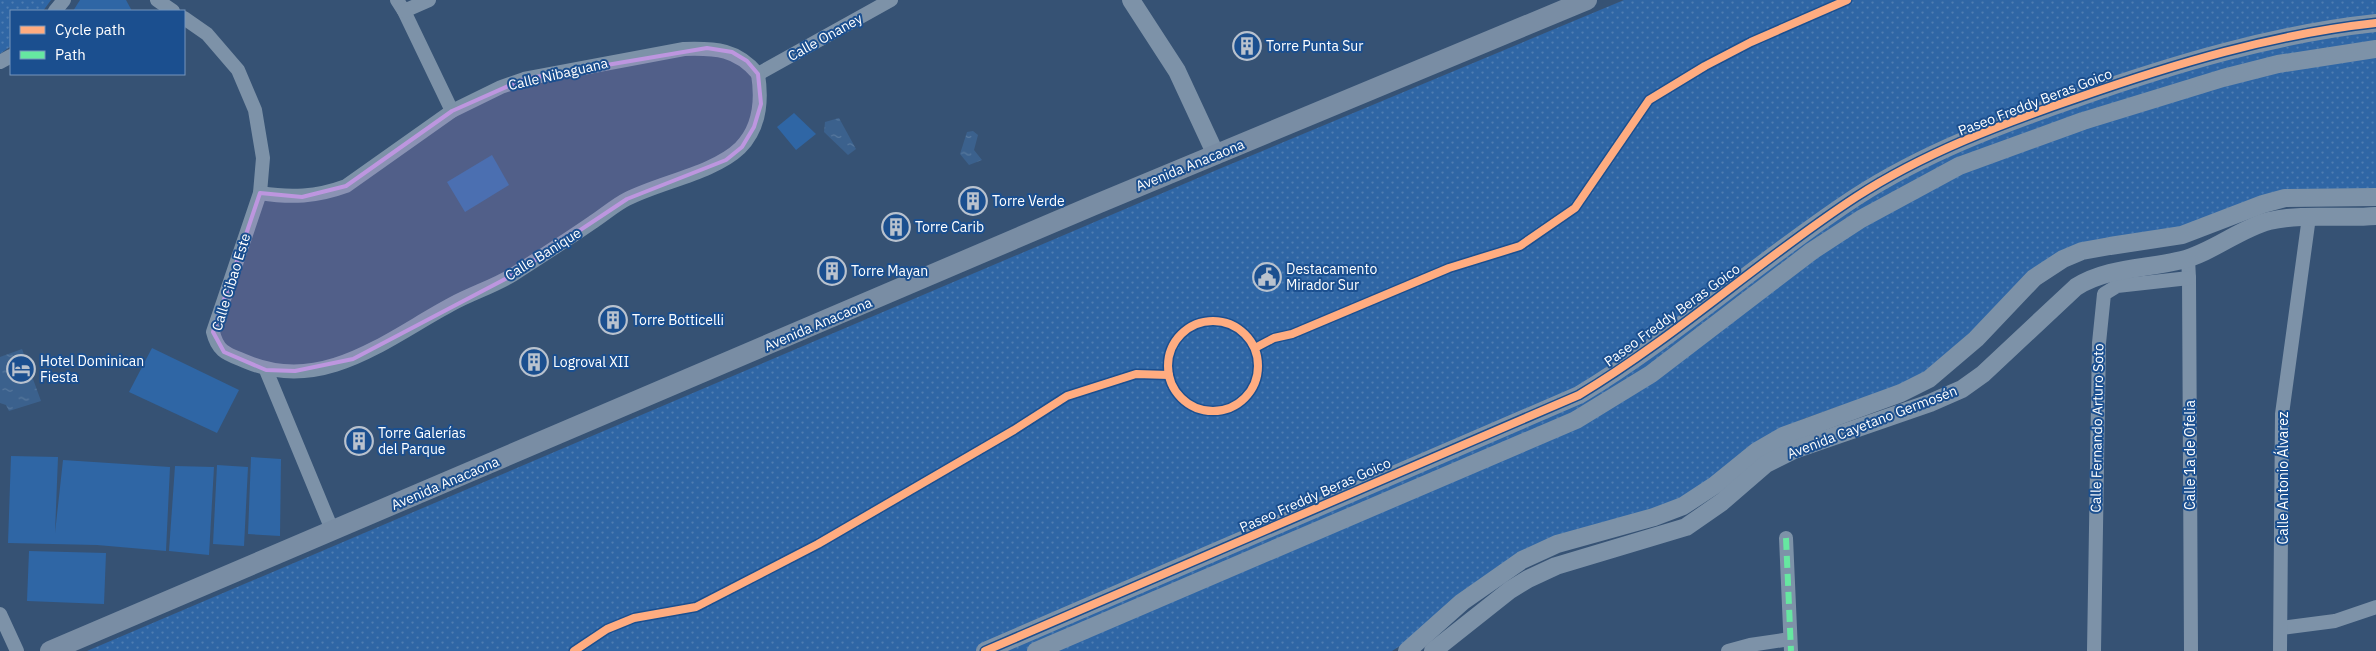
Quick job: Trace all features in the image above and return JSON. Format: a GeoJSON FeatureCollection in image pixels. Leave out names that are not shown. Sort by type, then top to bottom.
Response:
{"type":"FeatureCollection","features":[{"type":"Feature","properties":{"kind":"main road","name":"Avenida Anacaona"},"geometry":{"type":"LineString","coordinates":[[50,651],[334,532],[1092,206],[1587,0]]}},
{"type":"Feature","properties":{"kind":"street"},"geometry":{"type":"LineString","coordinates":[[157,0],[172,10]]}},
{"type":"Feature","properties":{"kind":"street"},"geometry":{"type":"LineString","coordinates":[[429,0],[401,6],[452,111]]}},
{"type":"Feature","properties":{"kind":"street","name":"Calle Onaney"},"geometry":{"type":"LineString","coordinates":[[758,74],[891,0]]}},
{"type":"Feature","properties":{"kind":"street"},"geometry":{"type":"LineString","coordinates":[[1131,0],[1177,71],[1216,155]]}},
{"type":"Feature","properties":{"kind":"street","name":"Calle Cibao Este"},"geometry":{"type":"LineString","coordinates":[[185,19],[207,34],[238,70],[255,110],[261,148],[260,193],[213,332],[216,343],[224,352],[266,370]]}},
{"type":"Feature","properties":{"kind":"street"},"geometry":{"type":"LineString","coordinates":[[1036,651],[1576,420],[1651,374],[1812,251],[1861,219],[1960,166],[2084,122],[2215,80],[2278,64],[2370,50],[2368,24]]}},
{"type":"Feature","properties":{"kind":"street","name":"Paseo Freddy Beras Goico"},"geometry":{"type":"LineString","coordinates":[[985,651],[1579,395],[1658,342],[1814,225],[1859,195],[1966,140],[2044,110],[2184,63],[2260,43],[2368,24]]}},
{"type":"Feature","properties":{"kind":"street","name":"Calle Nibaguana"},"geometry":{"type":"LineString","coordinates":[[260,193],[302,197],[326,194],[346,186],[452,111],[501,86],[524,79],[684,49],[707,48],[732,52],[748,61],[758,74]]}},
{"type":"Feature","properties":{"kind":"street","name":"Calle Banique"},"geometry":{"type":"LineString","coordinates":[[266,370],[295,371],[324,368],[354,359],[394,339],[452,304],[511,276],[627,199],[726,160],[742,147],[754,127],[761,104],[758,74]]}},
{"type":"Feature","properties":{"kind":"street","name":"Avenida Cayetano Germosén"},"geometry":{"type":"LineString","coordinates":[[1407,651],[1462,602],[1522,560],[1557,544],[1654,517],[1683,506],[1715,485],[1757,452],[1783,436],[1901,393],[1929,379],[1976,339],[2034,278],[2063,259],[2082,251],[2182,235],[2262,204],[2285,198],[2376,197]]}},
{"type":"Feature","properties":{"kind":"street","name":"Avenida Cayetano Germosén"},"geometry":{"type":"LineString","coordinates":[[1433,651],[1510,590],[1528,579],[1556,566],[1686,527],[1722,502],[1766,464],[1794,450],[1930,403],[1962,389],[1990,367],[2076,287],[2090,278],[2104,273],[2188,259],[2268,222],[2309,216],[2354,218],[2376,216]]}},
{"type":"Feature","properties":{"kind":"street","name":"Calle Antonio Álvarez"},"geometry":{"type":"LineString","coordinates":[[2280,651],[2282,414],[2309,216]]}},
{"type":"Feature","properties":{"kind":"street","name":"Calle 1a de Ofelia"},"geometry":{"type":"LineString","coordinates":[[2188,259],[2191,651]]}},
{"type":"Feature","properties":{"kind":"street","name":"Calle Fernando Arturo Soto"},"geometry":{"type":"LineString","coordinates":[[2094,651],[2099,343],[2104,294],[2117,286],[2189,278]]}},
{"type":"Feature","properties":{"kind":"street"},"geometry":{"type":"LineString","coordinates":[[266,370],[334,532]]}},
{"type":"Feature","properties":{"kind":"street"},"geometry":{"type":"LineString","coordinates":[[1728,651],[1750,645],[1791,645],[1786,538]]}},
{"type":"Feature","properties":{"kind":"street"},"geometry":{"type":"LineString","coordinates":[[2281,628],[2335,621],[2376,607]]}},
{"type":"Feature","properties":{"kind":"street"},"geometry":{"type":"LineString","coordinates":[[0,614],[17,651]]}},
{"type":"Feature","properties":{"kind":"highlighted area"},"geometry":{"type":"Polygon","coordinates":[[[707,48],[732,52],[747,61],[758,74],[761,104],[754,127],[742,147],[726,160],[627,199],[511,276],[353,359],[295,371],[266,370],[224,352],[213,332],[260,193],[302,197],[346,186],[452,111],[524,79],[707,48]]]}},
{"type":"Feature","properties":{"kind":"shaded area"},"geometry":{"type":"Polygon","coordinates":[[[0,0],[51,0],[44,10],[10,10],[10,47],[0,54],[0,0]]]}},
{"type":"Feature","properties":{"kind":"shaded area"},"geometry":{"type":"Polygon","coordinates":[[[80,0],[126,0],[131,10],[74,10],[80,0]]]}},
{"type":"Feature","properties":{"kind":"shaded area"},"geometry":{"type":"Polygon","coordinates":[[[1624,0],[2376,0],[2376,196],[2331,195],[2199,224],[2074,247],[1918,377],[1898,386],[1803,419],[1776,432],[1710,480],[1675,502],[1585,528],[1392,651],[87,651],[1219,169],[1624,0]]]}},
{"type":"Feature","properties":{"kind":"shaded area"},"geometry":{"type":"Polygon","coordinates":[[[794,113],[816,134],[796,150],[777,127],[794,113]]]}},
{"type":"Feature","properties":{"kind":"shaded area"},"geometry":{"type":"Polygon","coordinates":[[[492,155],[509,185],[465,212],[447,182],[492,155]]]}},
{"type":"Feature","properties":{"kind":"shaded area"},"geometry":{"type":"Polygon","coordinates":[[[152,348],[239,390],[217,433],[129,392],[152,348]]]}},
{"type":"Feature","properties":{"kind":"shaded area"},"geometry":{"type":"Polygon","coordinates":[[[11,456],[58,457],[55,533],[63,460],[170,467],[166,551],[97,545],[8,543],[11,456]]]}},
{"type":"Feature","properties":{"kind":"shaded area"},"geometry":{"type":"Polygon","coordinates":[[[251,457],[281,459],[280,536],[248,534],[251,457]]]}},
{"type":"Feature","properties":{"kind":"shaded area"},"geometry":{"type":"Polygon","coordinates":[[[217,465],[248,467],[244,546],[213,544],[217,465]]]}},
{"type":"Feature","properties":{"kind":"shaded area"},"geometry":{"type":"Polygon","coordinates":[[[175,466],[214,467],[209,555],[169,551],[175,466]]]}},
{"type":"Feature","properties":{"kind":"shaded area"},"geometry":{"type":"Polygon","coordinates":[[[29,551],[106,553],[104,604],[27,601],[29,551]]]}},
{"type":"Feature","properties":{"kind":"water"},"geometry":{"type":"Polygon","coordinates":[[[839,118],[856,149],[848,155],[824,132],[825,122],[839,118]]]}},
{"type":"Feature","properties":{"kind":"water"},"geometry":{"type":"Polygon","coordinates":[[[973,131],[978,135],[974,150],[982,160],[969,165],[960,154],[967,132],[973,131]]]}},
{"type":"Feature","properties":{"kind":"water"},"geometry":{"type":"Polygon","coordinates":[[[22,349],[41,401],[9,411],[6,405],[0,403],[0,357],[22,349]]]}},
{"type":"Feature","properties":{"kind":"marked path"},"geometry":{"type":"LineString","coordinates":[[1786,538],[1791,651]]}},
{"type":"Feature","properties":{"kind":"cycle path"},"geometry":{"type":"LineString","coordinates":[[1255,348],[1274,338],[1292,334],[1449,268],[1520,246],[1575,208],[1649,100],[1705,66],[1751,42],[1847,0]]}},
{"type":"Feature","properties":{"kind":"cycle path"},"geometry":{"type":"LineString","coordinates":[[985,651],[1579,395],[1685,323],[1786,246],[1856,197],[1936,153],[2048,108],[2187,62],[2300,35],[2376,23]]}},
{"type":"Feature","properties":{"kind":"cycle path"},"geometry":{"type":"LineString","coordinates":[[1213,321],[1230,325],[1245,334],[1254,349],[1258,366],[1254,383],[1245,398],[1230,407],[1213,411],[1196,407],[1181,398],[1172,383],[1168,366],[1172,349],[1181,334],[1196,325],[1213,321]]}},
{"type":"Feature","properties":{"kind":"cycle path"},"geometry":{"type":"LineString","coordinates":[[574,651],[607,629],[634,618],[696,607],[818,544],[1014,430],[1067,396],[1136,374],[1169,375]]}},
{"type":"Feature","properties":{"kind":"place","name":"Torre Punta Sur"},"geometry":{"type":"Point","coordinates":[1247,46]}},
{"type":"Feature","properties":{"kind":"place","name":"Torre Verde"},"geometry":{"type":"Point","coordinates":[973,201]}},
{"type":"Feature","properties":{"kind":"place","name":"Torre Carib"},"geometry":{"type":"Point","coordinates":[896,227]}},
{"type":"Feature","properties":{"kind":"place","name":"Torre Mayan"},"geometry":{"type":"Point","coordinates":[832,271]}},
{"type":"Feature","properties":{"kind":"place","name":"Destacamento Mirador Sur"},"geometry":{"type":"Point","coordinates":[1267,277]}},
{"type":"Feature","properties":{"kind":"place","name":"Torre Botticelli"},"geometry":{"type":"Point","coordinates":[613,320]}},
{"type":"Feature","properties":{"kind":"place","name":"Logroval XII"},"geometry":{"type":"Point","coordinates":[534,362]}},
{"type":"Feature","properties":{"kind":"place","name":"Hotel Dominican Fiesta"},"geometry":{"type":"Point","coordinates":[21,369]}},
{"type":"Feature","properties":{"kind":"place","name":"Torre Galerías del Parque"},"geometry":{"type":"Point","coordinates":[359,441]}}]}
